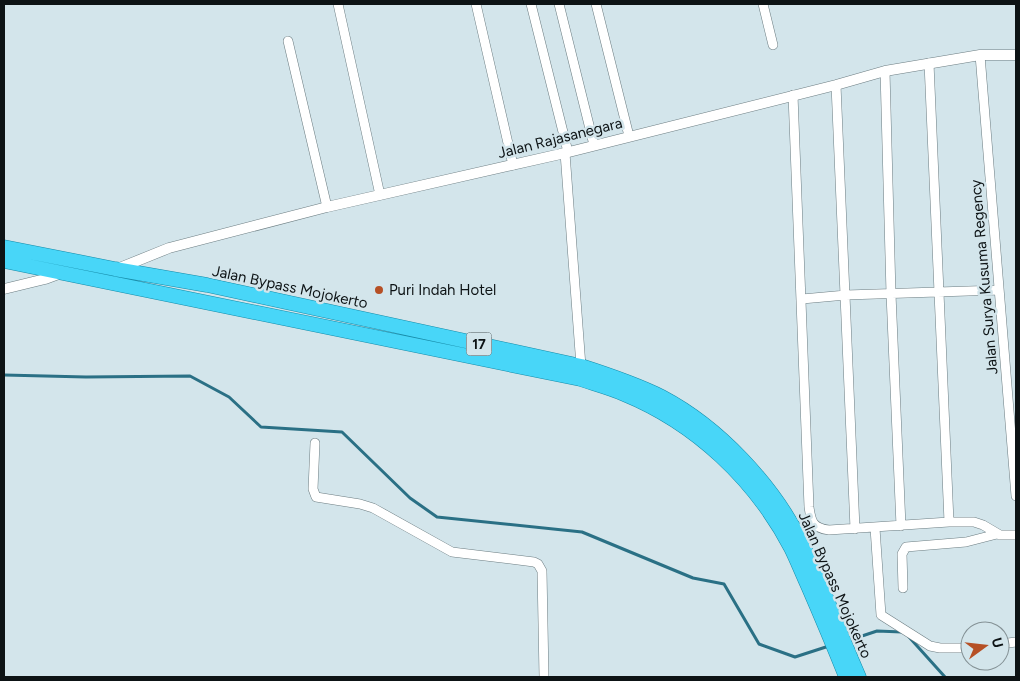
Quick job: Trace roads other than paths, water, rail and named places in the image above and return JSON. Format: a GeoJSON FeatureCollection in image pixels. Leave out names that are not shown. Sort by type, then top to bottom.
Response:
{"type":"FeatureCollection","features":[{"type":"Feature","properties":{"kind":"highway","name":"Jalan Bypass Mojokerto"},"geometry":{"type":"LineString","coordinates":[[4,247],[115,270],[207,286],[581,366],[633,384],[664,398],[711,431],[754,472],[774,496],[793,526],[847,669],[859,677]]}},
{"type":"Feature","properties":{"kind":"highway","name":"Jalan Bypass Mojokerto"},"geometry":{"type":"LineString","coordinates":[[4,261],[580,379],[623,393],[654,408],[687,428],[716,451],[746,482],[763,502],[792,549],[832,626]]}},
{"type":"Feature","properties":{"kind":"street"},"geometry":{"type":"LineString","coordinates":[[338,4],[380,196]]}},
{"type":"Feature","properties":{"kind":"street"},"geometry":{"type":"LineString","coordinates":[[476,4],[513,165]]}},
{"type":"Feature","properties":{"kind":"street"},"geometry":{"type":"LineString","coordinates":[[531,4],[567,153],[581,366]]}},
{"type":"Feature","properties":{"kind":"street"},"geometry":{"type":"LineString","coordinates":[[559,4],[594,145]]}},
{"type":"Feature","properties":{"kind":"street"},"geometry":{"type":"LineString","coordinates":[[596,4],[630,136]]}},
{"type":"Feature","properties":{"kind":"street"},"geometry":{"type":"LineString","coordinates":[[763,4],[773,45]]}},
{"type":"Feature","properties":{"kind":"street"},"geometry":{"type":"LineString","coordinates":[[288,41],[327,207]]}},
{"type":"Feature","properties":{"kind":"street","name":"Jalan Rajasanegara"},"geometry":{"type":"LineString","coordinates":[[97,280],[115,270],[169,248],[327,207],[567,153],[885,71],[980,56],[1016,55]]}},
{"type":"Feature","properties":{"kind":"street","name":"Jalan Surya Kusuma Regency"},"geometry":{"type":"LineString","coordinates":[[980,56],[1016,496]]}},
{"type":"Feature","properties":{"kind":"street"},"geometry":{"type":"LineString","coordinates":[[930,63],[949,522]]}},
{"type":"Feature","properties":{"kind":"street"},"geometry":{"type":"LineString","coordinates":[[885,71],[891,294],[901,526]]}},
{"type":"Feature","properties":{"kind":"street"},"geometry":{"type":"LineString","coordinates":[[836,85],[855,529]]}},
{"type":"Feature","properties":{"kind":"street"},"geometry":{"type":"LineString","coordinates":[[793,95],[810,515],[817,527],[823,530],[949,522],[979,523],[997,534],[1016,536]]}},
{"type":"Feature","properties":{"kind":"street"},"geometry":{"type":"LineString","coordinates":[[4,289],[46,279],[62,272],[76,262]]}},
{"type":"Feature","properties":{"kind":"street"},"geometry":{"type":"LineString","coordinates":[[802,299],[846,295],[999,290]]}},
{"type":"Feature","properties":{"kind":"street"},"geometry":{"type":"LineString","coordinates":[[315,443],[313,489],[316,497],[374,508],[452,552],[538,564],[542,571],[544,677]]}},
{"type":"Feature","properties":{"kind":"street"},"geometry":{"type":"LineString","coordinates":[[875,528],[880,615],[930,646],[960,648]]}},
{"type":"Feature","properties":{"kind":"street"},"geometry":{"type":"LineString","coordinates":[[903,588],[902,554],[906,548],[966,542],[997,534]]}},
{"type":"Feature","properties":{"kind":"waterway"},"geometry":{"type":"LineString","coordinates":[[4,375],[86,377],[190,376],[229,397],[261,427],[342,432],[410,498],[437,517],[582,532],[693,578],[724,584],[759,644],[795,657],[829,646]]}},
{"type":"Feature","properties":{"kind":"waterway"},"geometry":{"type":"LineString","coordinates":[[847,641],[877,631],[902,632]]}},
{"type":"Feature","properties":{"kind":"waterway"},"geometry":{"type":"LineString","coordinates":[[909,637],[945,677]]}},
{"type":"Feature","properties":{"kind":"place","name":"Puri Indah Hotel"},"geometry":{"type":"Point","coordinates":[379,290]}}]}
